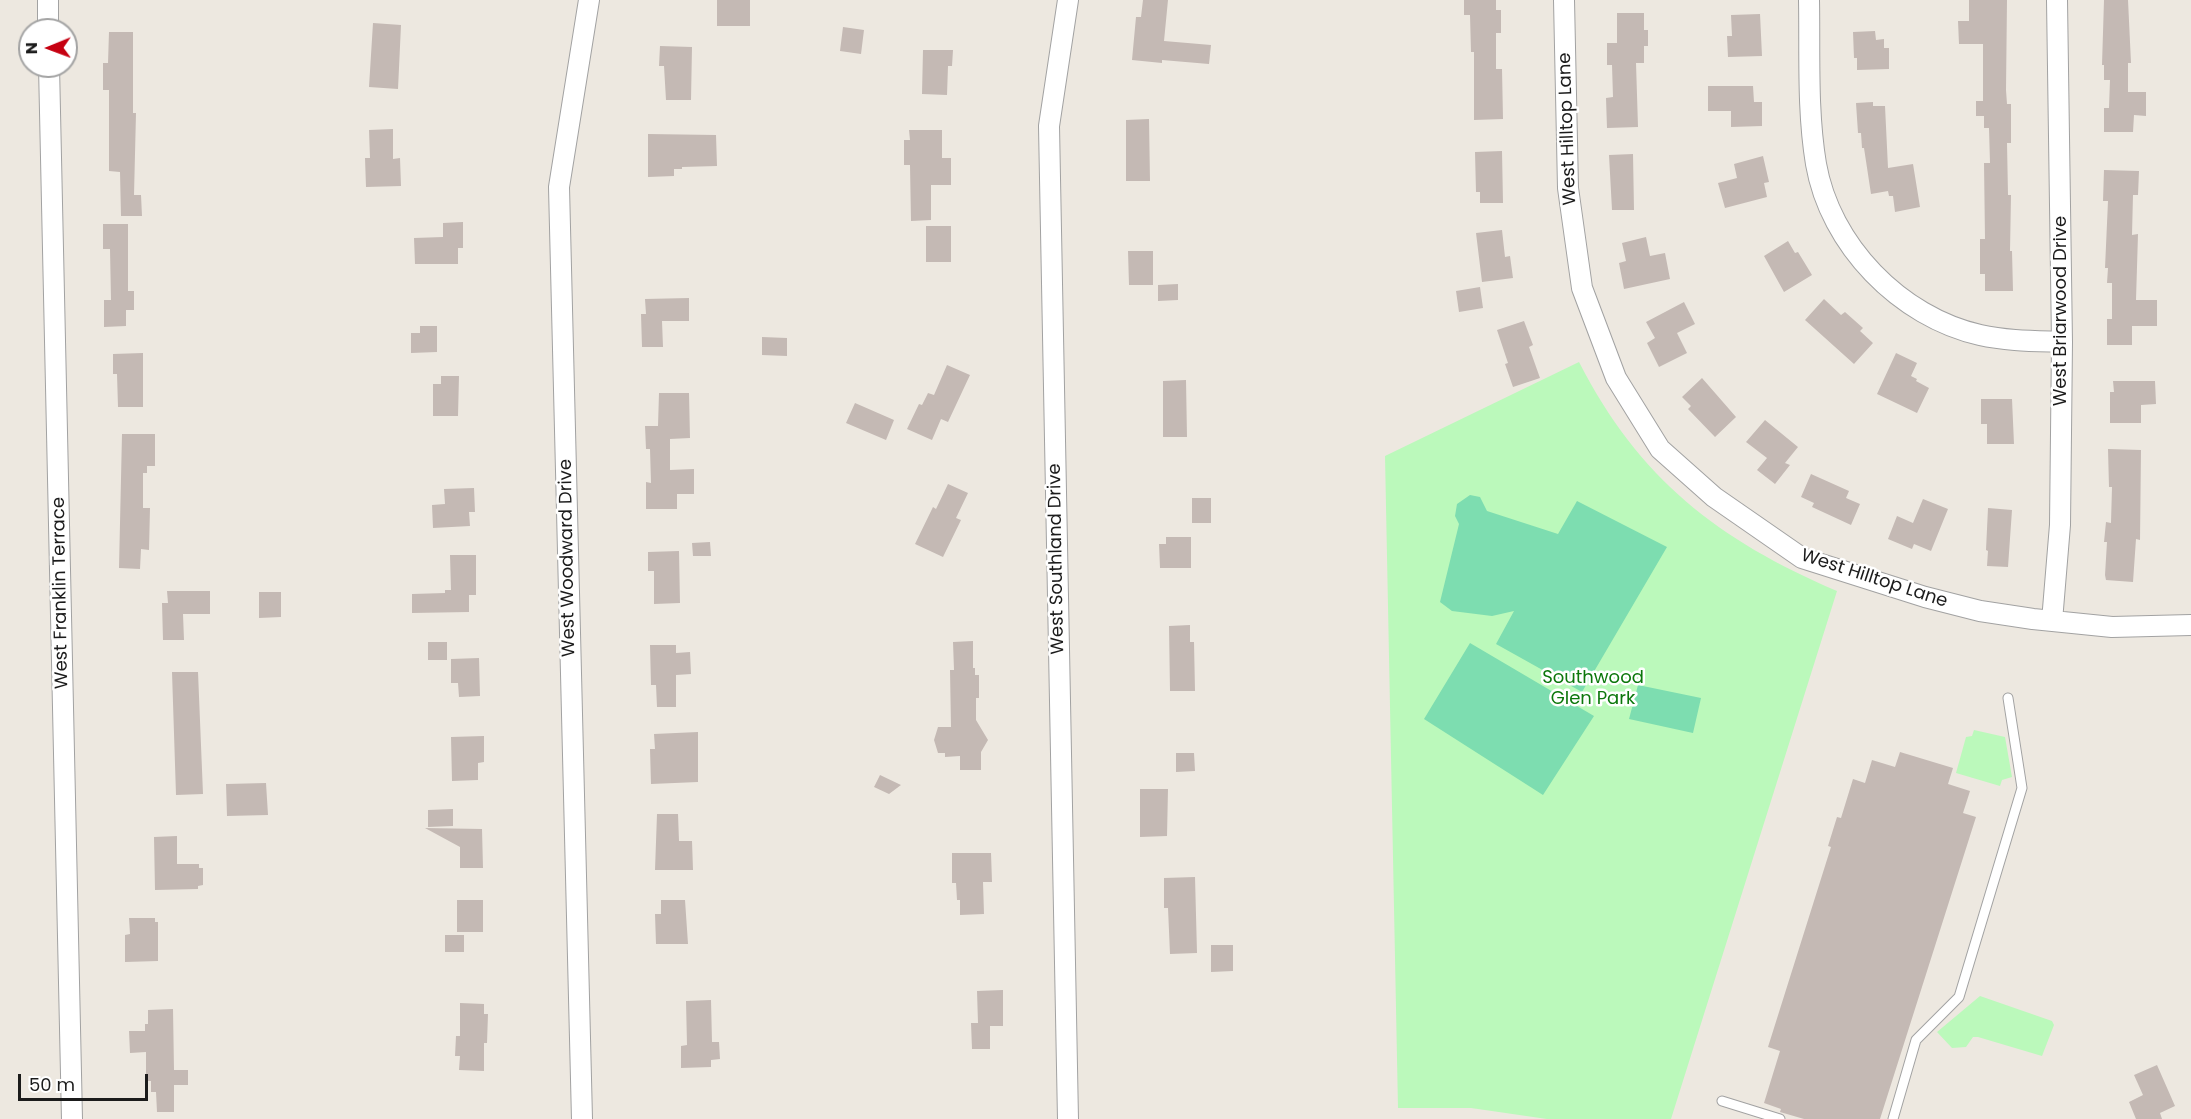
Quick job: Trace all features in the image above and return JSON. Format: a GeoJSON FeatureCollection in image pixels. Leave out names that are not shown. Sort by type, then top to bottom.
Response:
{"type":"FeatureCollection","features":[{"type":"Feature","properties":{"kind":"street"},"geometry":{"type":"LineString","coordinates":[[48,0],[48,18]]}},
{"type":"Feature","properties":{"kind":"street","name":"West Woodward Drive"},"geometry":{"type":"LineString","coordinates":[[582,1119],[559,187],[589,0]]}},
{"type":"Feature","properties":{"kind":"street","name":"West Southland Drive"},"geometry":{"type":"LineString","coordinates":[[1068,0],[1049,126],[1068,1119]]}},
{"type":"Feature","properties":{"kind":"street","name":"West Hilltop Lane"},"geometry":{"type":"LineString","coordinates":[[1564,0],[1568,188],[1582,288],[1616,378],[1660,449],[1714,497],[1802,558],[1925,597],[1980,611],[2112,627],[2191,625]]}},
{"type":"Feature","properties":{"kind":"street"},"geometry":{"type":"LineString","coordinates":[[1809,0],[1811,124],[1817,166],[1829,204],[1843,232],[1864,264],[1917,309],[1950,325],[1978,334],[2007,339],[2062,342]]}},
{"type":"Feature","properties":{"kind":"street","name":"West Briarwood Drive"},"geometry":{"type":"LineString","coordinates":[[2052,621],[2060,525],[2062,342],[2057,0]]}},
{"type":"Feature","properties":{"kind":"street","name":"West Franklin Terrace"},"geometry":{"type":"LineString","coordinates":[[49,78],[72,1119]]}},
{"type":"Feature","properties":{"kind":"lane"},"geometry":{"type":"LineString","coordinates":[[1893,1119],[1916,1040],[1959,997],[2022,788],[2008,698]]}},
{"type":"Feature","properties":{"kind":"lane"},"geometry":{"type":"LineString","coordinates":[[1722,1101],[1780,1119]]}},
{"type":"Feature","properties":{"kind":"green space","name":"Southwood Glen Park"},"geometry":{"type":"Polygon","coordinates":[[[1579,362],[1602,403],[1628,440],[1686,501],[1719,527],[1755,550],[1837,591],[1671,1119],[1547,1119],[1471,1108],[1398,1108],[1385,456],[1579,362]]]}},
{"type":"Feature","properties":{"kind":"green space"},"geometry":{"type":"Polygon","coordinates":[[[1470,495],[1480,497],[1487,511],[1558,534],[1577,501],[1667,547],[1582,692],[1496,644],[1514,611],[1492,616],[1452,611],[1440,602],[1459,524],[1455,516],[1457,504],[1470,495]]]}},
{"type":"Feature","properties":{"kind":"green space"},"geometry":{"type":"Polygon","coordinates":[[[1470,643],[1594,716],[1543,795],[1424,719],[1470,643]]]}},
{"type":"Feature","properties":{"kind":"green space"},"geometry":{"type":"Polygon","coordinates":[[[1638,685],[1701,698],[1693,733],[1629,719],[1638,685]]]}},
{"type":"Feature","properties":{"kind":"green space"},"geometry":{"type":"Polygon","coordinates":[[[1974,730],[2005,737],[2012,777],[2002,780],[2000,786],[1956,773],[1966,737],[1972,736],[1974,730]]]}},
{"type":"Feature","properties":{"kind":"green space"},"geometry":{"type":"Polygon","coordinates":[[[1980,996],[2052,1021],[2054,1025],[2042,1056],[1978,1037],[1973,1037],[1966,1047],[1952,1048],[1937,1032],[1980,996]]]}},
{"type":"Feature","properties":{"kind":"building"},"geometry":{"type":"Polygon","coordinates":[[[717,0],[750,0],[750,26],[717,26],[717,0]]]}},
{"type":"Feature","properties":{"kind":"building"},"geometry":{"type":"Polygon","coordinates":[[[1143,0],[1168,0],[1164,41],[1211,45],[1209,64],[1132,60],[1136,17],[1141,17],[1143,0]]]}},
{"type":"Feature","properties":{"kind":"building"},"geometry":{"type":"Polygon","coordinates":[[[1464,0],[1496,0],[1496,10],[1501,10],[1501,33],[1496,33],[1496,69],[1502,69],[1503,119],[1474,120],[1474,52],[1471,52],[1470,15],[1464,15],[1464,0]]]}},
{"type":"Feature","properties":{"kind":"building"},"geometry":{"type":"Polygon","coordinates":[[[1969,0],[2007,0],[2006,90],[2007,104],[2011,104],[2011,143],[2007,143],[2008,195],[2011,195],[2010,251],[2012,251],[2013,291],[1985,291],[1985,274],[1980,274],[1980,239],[1985,239],[1984,163],[1990,163],[1989,128],[1984,128],[1984,116],[1976,116],[1976,101],[1983,101],[1983,44],[1959,44],[1958,21],[1969,21],[1969,0]]]}},
{"type":"Feature","properties":{"kind":"building"},"geometry":{"type":"Polygon","coordinates":[[[2104,0],[2128,0],[2131,63],[2128,63],[2128,92],[2146,92],[2146,116],[2134,115],[2133,132],[2104,132],[2104,108],[2109,108],[2110,80],[2104,80],[2104,65],[2102,65],[2104,0]]]}},
{"type":"Feature","properties":{"kind":"building"},"geometry":{"type":"Polygon","coordinates":[[[1617,13],[1644,13],[1644,30],[1648,30],[1648,46],[1644,46],[1644,63],[1636,63],[1638,127],[1607,128],[1606,98],[1613,97],[1612,65],[1607,65],[1607,43],[1617,43],[1617,13]]]}},
{"type":"Feature","properties":{"kind":"building"},"geometry":{"type":"Polygon","coordinates":[[[1760,14],[1762,56],[1728,57],[1727,36],[1732,36],[1731,15],[1760,14]]]}},
{"type":"Feature","properties":{"kind":"building"},"geometry":{"type":"Polygon","coordinates":[[[373,23],[401,25],[398,89],[369,87],[373,23]]]}},
{"type":"Feature","properties":{"kind":"building"},"geometry":{"type":"Polygon","coordinates":[[[843,27],[864,30],[861,54],[840,51],[843,27]]]}},
{"type":"Feature","properties":{"kind":"building"},"geometry":{"type":"Polygon","coordinates":[[[1875,31],[1876,40],[1884,39],[1884,48],[1889,48],[1889,69],[1857,70],[1853,32],[1875,31]]]}},
{"type":"Feature","properties":{"kind":"building"},"geometry":{"type":"Polygon","coordinates":[[[109,32],[133,32],[133,113],[136,113],[134,195],[141,195],[142,216],[121,216],[120,172],[109,171],[109,90],[103,90],[103,63],[108,63],[109,32]]]}},
{"type":"Feature","properties":{"kind":"building"},"geometry":{"type":"Polygon","coordinates":[[[660,46],[692,47],[691,100],[666,100],[664,66],[659,66],[660,46]]]}},
{"type":"Feature","properties":{"kind":"building"},"geometry":{"type":"Polygon","coordinates":[[[923,50],[953,50],[952,66],[948,66],[947,95],[922,94],[923,50]]]}},
{"type":"Feature","properties":{"kind":"building"},"geometry":{"type":"Polygon","coordinates":[[[1708,86],[1753,86],[1754,102],[1762,102],[1762,126],[1731,127],[1731,111],[1708,111],[1708,86]]]}},
{"type":"Feature","properties":{"kind":"building"},"geometry":{"type":"Polygon","coordinates":[[[1873,102],[1873,106],[1885,106],[1888,168],[1913,164],[1920,207],[1895,212],[1893,196],[1889,196],[1888,191],[1871,194],[1861,133],[1858,133],[1856,103],[1873,102]]]}},
{"type":"Feature","properties":{"kind":"building"},"geometry":{"type":"Polygon","coordinates":[[[1149,119],[1150,181],[1126,181],[1126,120],[1149,119]]]}},
{"type":"Feature","properties":{"kind":"building"},"geometry":{"type":"Polygon","coordinates":[[[393,129],[393,159],[400,158],[401,186],[366,187],[365,158],[370,158],[369,130],[393,129]]]}},
{"type":"Feature","properties":{"kind":"building"},"geometry":{"type":"Polygon","coordinates":[[[909,130],[942,130],[942,158],[951,158],[951,185],[931,185],[931,220],[911,221],[910,165],[904,165],[904,140],[910,140],[909,130]]]}},
{"type":"Feature","properties":{"kind":"building"},"geometry":{"type":"Polygon","coordinates":[[[648,134],[716,135],[717,166],[682,167],[682,169],[674,169],[674,176],[648,177],[648,134]]]}},
{"type":"Feature","properties":{"kind":"building"},"geometry":{"type":"Polygon","coordinates":[[[1502,151],[1503,203],[1480,203],[1480,192],[1476,192],[1475,152],[1502,151]]]}},
{"type":"Feature","properties":{"kind":"building"},"geometry":{"type":"Polygon","coordinates":[[[1633,154],[1634,210],[1612,210],[1609,155],[1633,154]]]}},
{"type":"Feature","properties":{"kind":"building"},"geometry":{"type":"Polygon","coordinates":[[[1763,156],[1769,182],[1764,183],[1767,197],[1725,208],[1718,183],[1737,178],[1734,164],[1763,156]]]}},
{"type":"Feature","properties":{"kind":"building"},"geometry":{"type":"Polygon","coordinates":[[[2104,170],[2139,171],[2138,195],[2133,195],[2132,235],[2138,234],[2136,300],[2157,300],[2157,326],[2132,326],[2132,345],[2107,345],[2107,319],[2112,319],[2112,283],[2107,283],[2108,268],[2105,268],[2108,201],[2103,201],[2104,170]]]}},
{"type":"Feature","properties":{"kind":"building"},"geometry":{"type":"Polygon","coordinates":[[[463,222],[463,248],[458,248],[458,264],[415,264],[414,238],[443,237],[443,223],[463,222]]]}},
{"type":"Feature","properties":{"kind":"building"},"geometry":{"type":"Polygon","coordinates":[[[103,224],[128,224],[128,291],[134,291],[134,310],[126,310],[126,326],[104,327],[104,300],[111,300],[110,249],[103,249],[103,224]]]}},
{"type":"Feature","properties":{"kind":"building"},"geometry":{"type":"Polygon","coordinates":[[[926,226],[951,226],[951,262],[926,262],[926,226]]]}},
{"type":"Feature","properties":{"kind":"building"},"geometry":{"type":"Polygon","coordinates":[[[1502,230],[1505,257],[1510,256],[1513,278],[1482,282],[1476,233],[1502,230]]]}},
{"type":"Feature","properties":{"kind":"building"},"geometry":{"type":"Polygon","coordinates":[[[1646,237],[1650,256],[1665,253],[1670,279],[1624,289],[1619,263],[1626,261],[1622,243],[1646,237]]]}},
{"type":"Feature","properties":{"kind":"building"},"geometry":{"type":"Polygon","coordinates":[[[1788,241],[1795,253],[1798,252],[1812,275],[1784,292],[1764,256],[1788,241]]]}},
{"type":"Feature","properties":{"kind":"building"},"geometry":{"type":"Polygon","coordinates":[[[1128,251],[1153,251],[1153,285],[1129,285],[1128,251]]]}},
{"type":"Feature","properties":{"kind":"building"},"geometry":{"type":"Polygon","coordinates":[[[1178,284],[1178,300],[1158,301],[1158,285],[1178,284]]]}},
{"type":"Feature","properties":{"kind":"building"},"geometry":{"type":"Polygon","coordinates":[[[1480,287],[1483,308],[1459,312],[1456,291],[1480,287]]]}},
{"type":"Feature","properties":{"kind":"building"},"geometry":{"type":"Polygon","coordinates":[[[689,298],[689,321],[662,321],[663,347],[642,347],[641,314],[646,314],[645,299],[689,298]]]}},
{"type":"Feature","properties":{"kind":"building"},"geometry":{"type":"Polygon","coordinates":[[[1824,299],[1841,315],[1845,312],[1863,328],[1860,331],[1873,343],[1854,364],[1805,320],[1824,299]]]}},
{"type":"Feature","properties":{"kind":"building"},"geometry":{"type":"Polygon","coordinates":[[[1684,302],[1695,324],[1677,333],[1687,353],[1659,367],[1647,343],[1655,338],[1646,322],[1684,302]]]}},
{"type":"Feature","properties":{"kind":"building"},"geometry":{"type":"Polygon","coordinates":[[[1524,321],[1533,345],[1529,347],[1540,378],[1513,387],[1497,330],[1524,321]]]}},
{"type":"Feature","properties":{"kind":"building"},"geometry":{"type":"Polygon","coordinates":[[[420,326],[437,326],[437,352],[411,353],[411,333],[420,333],[420,326]]]}},
{"type":"Feature","properties":{"kind":"building"},"geometry":{"type":"Polygon","coordinates":[[[762,337],[787,338],[787,356],[762,355],[762,337]]]}},
{"type":"Feature","properties":{"kind":"building"},"geometry":{"type":"Polygon","coordinates":[[[143,353],[143,407],[118,407],[117,374],[113,374],[113,354],[143,353]]]}},
{"type":"Feature","properties":{"kind":"building"},"geometry":{"type":"Polygon","coordinates":[[[1896,353],[1917,363],[1911,376],[1929,388],[1917,413],[1877,394],[1896,353]]]}},
{"type":"Feature","properties":{"kind":"building"},"geometry":{"type":"Polygon","coordinates":[[[947,365],[970,375],[948,422],[941,419],[932,440],[907,429],[919,404],[922,405],[928,393],[934,395],[947,365]]]}},
{"type":"Feature","properties":{"kind":"building"},"geometry":{"type":"Polygon","coordinates":[[[441,376],[459,376],[458,416],[433,416],[433,384],[441,384],[441,376]]]}},
{"type":"Feature","properties":{"kind":"building"},"geometry":{"type":"Polygon","coordinates":[[[1702,378],[1736,417],[1715,437],[1688,409],[1691,406],[1682,397],[1702,378]]]}},
{"type":"Feature","properties":{"kind":"building"},"geometry":{"type":"Polygon","coordinates":[[[1186,380],[1187,437],[1163,437],[1163,381],[1186,380]]]}},
{"type":"Feature","properties":{"kind":"building"},"geometry":{"type":"Polygon","coordinates":[[[2113,381],[2155,381],[2156,404],[2141,405],[2141,423],[2110,423],[2110,392],[2114,392],[2113,381]]]}},
{"type":"Feature","properties":{"kind":"building"},"geometry":{"type":"Polygon","coordinates":[[[659,393],[689,393],[690,438],[670,439],[670,470],[694,469],[694,494],[677,494],[677,509],[646,509],[646,482],[651,483],[650,449],[646,449],[645,426],[658,426],[659,393]]]}},
{"type":"Feature","properties":{"kind":"building"},"geometry":{"type":"Polygon","coordinates":[[[1981,399],[2012,399],[2014,444],[1987,444],[1987,424],[1981,424],[1981,399]]]}},
{"type":"Feature","properties":{"kind":"building"},"geometry":{"type":"Polygon","coordinates":[[[855,403],[894,420],[886,440],[846,423],[855,403]]]}},
{"type":"Feature","properties":{"kind":"building"},"geometry":{"type":"Polygon","coordinates":[[[1765,420],[1798,447],[1785,463],[1790,465],[1775,484],[1757,470],[1767,458],[1746,442],[1765,420]]]}},
{"type":"Feature","properties":{"kind":"building"},"geometry":{"type":"Polygon","coordinates":[[[122,434],[155,434],[155,466],[147,466],[147,473],[143,473],[143,508],[150,508],[149,550],[141,549],[140,569],[119,568],[122,434]]]}},
{"type":"Feature","properties":{"kind":"building"},"geometry":{"type":"Polygon","coordinates":[[[2108,449],[2141,450],[2140,540],[2136,539],[2133,582],[2106,580],[2105,575],[2107,542],[2104,542],[2106,522],[2111,523],[2112,487],[2109,487],[2108,449]]]}},
{"type":"Feature","properties":{"kind":"building"},"geometry":{"type":"Polygon","coordinates":[[[1811,474],[1849,491],[1846,498],[1860,504],[1851,525],[1812,507],[1814,503],[1801,497],[1811,474]]]}},
{"type":"Feature","properties":{"kind":"building"},"geometry":{"type":"Polygon","coordinates":[[[948,484],[968,493],[956,518],[961,520],[943,557],[915,544],[933,507],[936,509],[948,484]]]}},
{"type":"Feature","properties":{"kind":"building"},"geometry":{"type":"Polygon","coordinates":[[[474,488],[475,512],[469,512],[470,526],[433,528],[432,505],[445,504],[444,489],[474,488]]]}},
{"type":"Feature","properties":{"kind":"building"},"geometry":{"type":"Polygon","coordinates":[[[1192,498],[1211,498],[1211,523],[1192,523],[1192,498]]]}},
{"type":"Feature","properties":{"kind":"building"},"geometry":{"type":"Polygon","coordinates":[[[1923,499],[1948,509],[1931,551],[1914,544],[1912,549],[1888,539],[1897,516],[1913,523],[1923,499]]]}},
{"type":"Feature","properties":{"kind":"building"},"geometry":{"type":"Polygon","coordinates":[[[1988,508],[2012,510],[2008,567],[1987,566],[1988,508]]]}},
{"type":"Feature","properties":{"kind":"building"},"geometry":{"type":"Polygon","coordinates":[[[1166,537],[1191,537],[1191,568],[1160,568],[1159,544],[1166,544],[1166,537]]]}},
{"type":"Feature","properties":{"kind":"building"},"geometry":{"type":"Polygon","coordinates":[[[710,542],[711,556],[693,556],[692,543],[710,542]]]}},
{"type":"Feature","properties":{"kind":"building"},"geometry":{"type":"Polygon","coordinates":[[[679,551],[680,603],[654,604],[654,571],[648,571],[648,552],[679,551]]]}},
{"type":"Feature","properties":{"kind":"building"},"geometry":{"type":"Polygon","coordinates":[[[450,555],[476,555],[476,595],[469,595],[469,612],[412,613],[412,594],[445,593],[445,590],[451,590],[450,555]]]}},
{"type":"Feature","properties":{"kind":"building"},"geometry":{"type":"Polygon","coordinates":[[[167,591],[210,591],[210,614],[183,614],[184,640],[163,640],[162,603],[168,603],[167,591]]]}},
{"type":"Feature","properties":{"kind":"building"},"geometry":{"type":"Polygon","coordinates":[[[259,592],[281,592],[281,617],[259,618],[259,592]]]}},
{"type":"Feature","properties":{"kind":"building"},"geometry":{"type":"Polygon","coordinates":[[[1190,625],[1190,642],[1194,642],[1195,691],[1170,691],[1169,626],[1190,625]]]}},
{"type":"Feature","properties":{"kind":"building"},"geometry":{"type":"Polygon","coordinates":[[[973,641],[973,668],[975,668],[975,675],[979,675],[976,720],[988,740],[981,752],[981,770],[960,770],[960,756],[945,757],[945,753],[938,753],[934,740],[938,727],[951,727],[950,670],[954,670],[953,642],[973,641]]]}},
{"type":"Feature","properties":{"kind":"building"},"geometry":{"type":"Polygon","coordinates":[[[428,642],[447,642],[447,660],[428,660],[428,642]]]}},
{"type":"Feature","properties":{"kind":"building"},"geometry":{"type":"Polygon","coordinates":[[[650,645],[676,645],[676,653],[690,652],[691,674],[676,675],[676,707],[657,707],[656,685],[651,685],[650,645]]]}},
{"type":"Feature","properties":{"kind":"building"},"geometry":{"type":"Polygon","coordinates":[[[479,658],[480,696],[459,697],[458,683],[451,683],[451,659],[479,658]]]}},
{"type":"Feature","properties":{"kind":"building"},"geometry":{"type":"Polygon","coordinates":[[[172,672],[198,672],[203,794],[176,795],[172,672]]]}},
{"type":"Feature","properties":{"kind":"building"},"geometry":{"type":"Polygon","coordinates":[[[698,732],[698,782],[651,784],[650,749],[655,749],[654,734],[698,732]]]}},
{"type":"Feature","properties":{"kind":"building"},"geometry":{"type":"Polygon","coordinates":[[[484,736],[484,762],[478,763],[478,780],[452,781],[451,737],[484,736]]]}},
{"type":"Feature","properties":{"kind":"building"},"geometry":{"type":"Polygon","coordinates":[[[1900,752],[1953,768],[1948,784],[1970,791],[1963,813],[1976,817],[1880,1119],[1804,1119],[1780,1112],[1781,1109],[1764,1103],[1780,1051],[1768,1047],[1831,847],[1828,846],[1837,817],[1841,818],[1853,779],[1865,783],[1872,760],[1895,767],[1900,752]]]}},
{"type":"Feature","properties":{"kind":"building"},"geometry":{"type":"Polygon","coordinates":[[[1176,753],[1194,753],[1195,771],[1176,772],[1176,753]]]}},
{"type":"Feature","properties":{"kind":"building"},"geometry":{"type":"Polygon","coordinates":[[[880,775],[901,785],[889,794],[874,787],[880,775]]]}},
{"type":"Feature","properties":{"kind":"building"},"geometry":{"type":"Polygon","coordinates":[[[266,783],[268,815],[227,816],[226,784],[266,783]]]}},
{"type":"Feature","properties":{"kind":"building"},"geometry":{"type":"Polygon","coordinates":[[[1140,789],[1168,789],[1167,836],[1140,837],[1140,789]]]}},
{"type":"Feature","properties":{"kind":"building"},"geometry":{"type":"Polygon","coordinates":[[[453,809],[453,826],[428,827],[428,810],[453,809]]]}},
{"type":"Feature","properties":{"kind":"building"},"geometry":{"type":"Polygon","coordinates":[[[657,814],[678,814],[679,841],[692,841],[693,870],[655,870],[657,814]]]}},
{"type":"Feature","properties":{"kind":"building"},"geometry":{"type":"Polygon","coordinates":[[[425,828],[482,829],[483,868],[460,868],[460,847],[425,828]]]}},
{"type":"Feature","properties":{"kind":"building"},"geometry":{"type":"Polygon","coordinates":[[[177,836],[177,864],[199,864],[199,868],[203,868],[203,885],[198,886],[198,889],[155,890],[154,837],[177,836]]]}},
{"type":"Feature","properties":{"kind":"building"},"geometry":{"type":"Polygon","coordinates":[[[952,853],[991,853],[992,882],[983,882],[984,914],[960,915],[960,900],[957,900],[956,883],[952,883],[952,853]]]}},
{"type":"Feature","properties":{"kind":"building"},"geometry":{"type":"Polygon","coordinates":[[[1195,877],[1197,953],[1170,954],[1168,908],[1164,908],[1164,878],[1195,877]]]}},
{"type":"Feature","properties":{"kind":"building"},"geometry":{"type":"Polygon","coordinates":[[[457,900],[483,900],[483,932],[457,932],[457,900]]]}},
{"type":"Feature","properties":{"kind":"building"},"geometry":{"type":"Polygon","coordinates":[[[661,900],[685,900],[688,944],[656,944],[655,914],[661,914],[661,900]]]}},
{"type":"Feature","properties":{"kind":"building"},"geometry":{"type":"Polygon","coordinates":[[[129,918],[155,918],[155,922],[158,922],[158,961],[125,962],[125,935],[130,934],[129,918]]]}},
{"type":"Feature","properties":{"kind":"building"},"geometry":{"type":"Polygon","coordinates":[[[445,935],[464,935],[464,952],[445,952],[445,935]]]}},
{"type":"Feature","properties":{"kind":"building"},"geometry":{"type":"Polygon","coordinates":[[[1211,945],[1233,945],[1233,971],[1211,972],[1211,945]]]}},
{"type":"Feature","properties":{"kind":"building"},"geometry":{"type":"Polygon","coordinates":[[[1003,990],[1003,1026],[990,1026],[990,1049],[972,1049],[971,1023],[978,1023],[977,991],[1003,990]]]}},
{"type":"Feature","properties":{"kind":"building"},"geometry":{"type":"Polygon","coordinates":[[[711,1000],[712,1042],[719,1042],[720,1059],[711,1060],[711,1067],[681,1068],[681,1046],[687,1045],[686,1001],[711,1000]]]}},
{"type":"Feature","properties":{"kind":"building"},"geometry":{"type":"Polygon","coordinates":[[[460,1003],[484,1004],[484,1014],[488,1014],[487,1043],[484,1043],[484,1071],[459,1070],[460,1056],[455,1056],[456,1036],[460,1036],[460,1003]]]}},
{"type":"Feature","properties":{"kind":"building"},"geometry":{"type":"Polygon","coordinates":[[[173,1009],[174,1070],[188,1070],[188,1085],[174,1085],[174,1112],[157,1112],[156,1092],[151,1092],[151,1081],[146,1081],[146,1052],[130,1053],[129,1031],[145,1031],[145,1024],[148,1024],[148,1010],[173,1009]]]}},
{"type":"Feature","properties":{"kind":"building"},"geometry":{"type":"Polygon","coordinates":[[[2157,1065],[2175,1106],[2160,1113],[2162,1119],[2136,1119],[2129,1102],[2143,1095],[2134,1075],[2157,1065]]]}}]}
